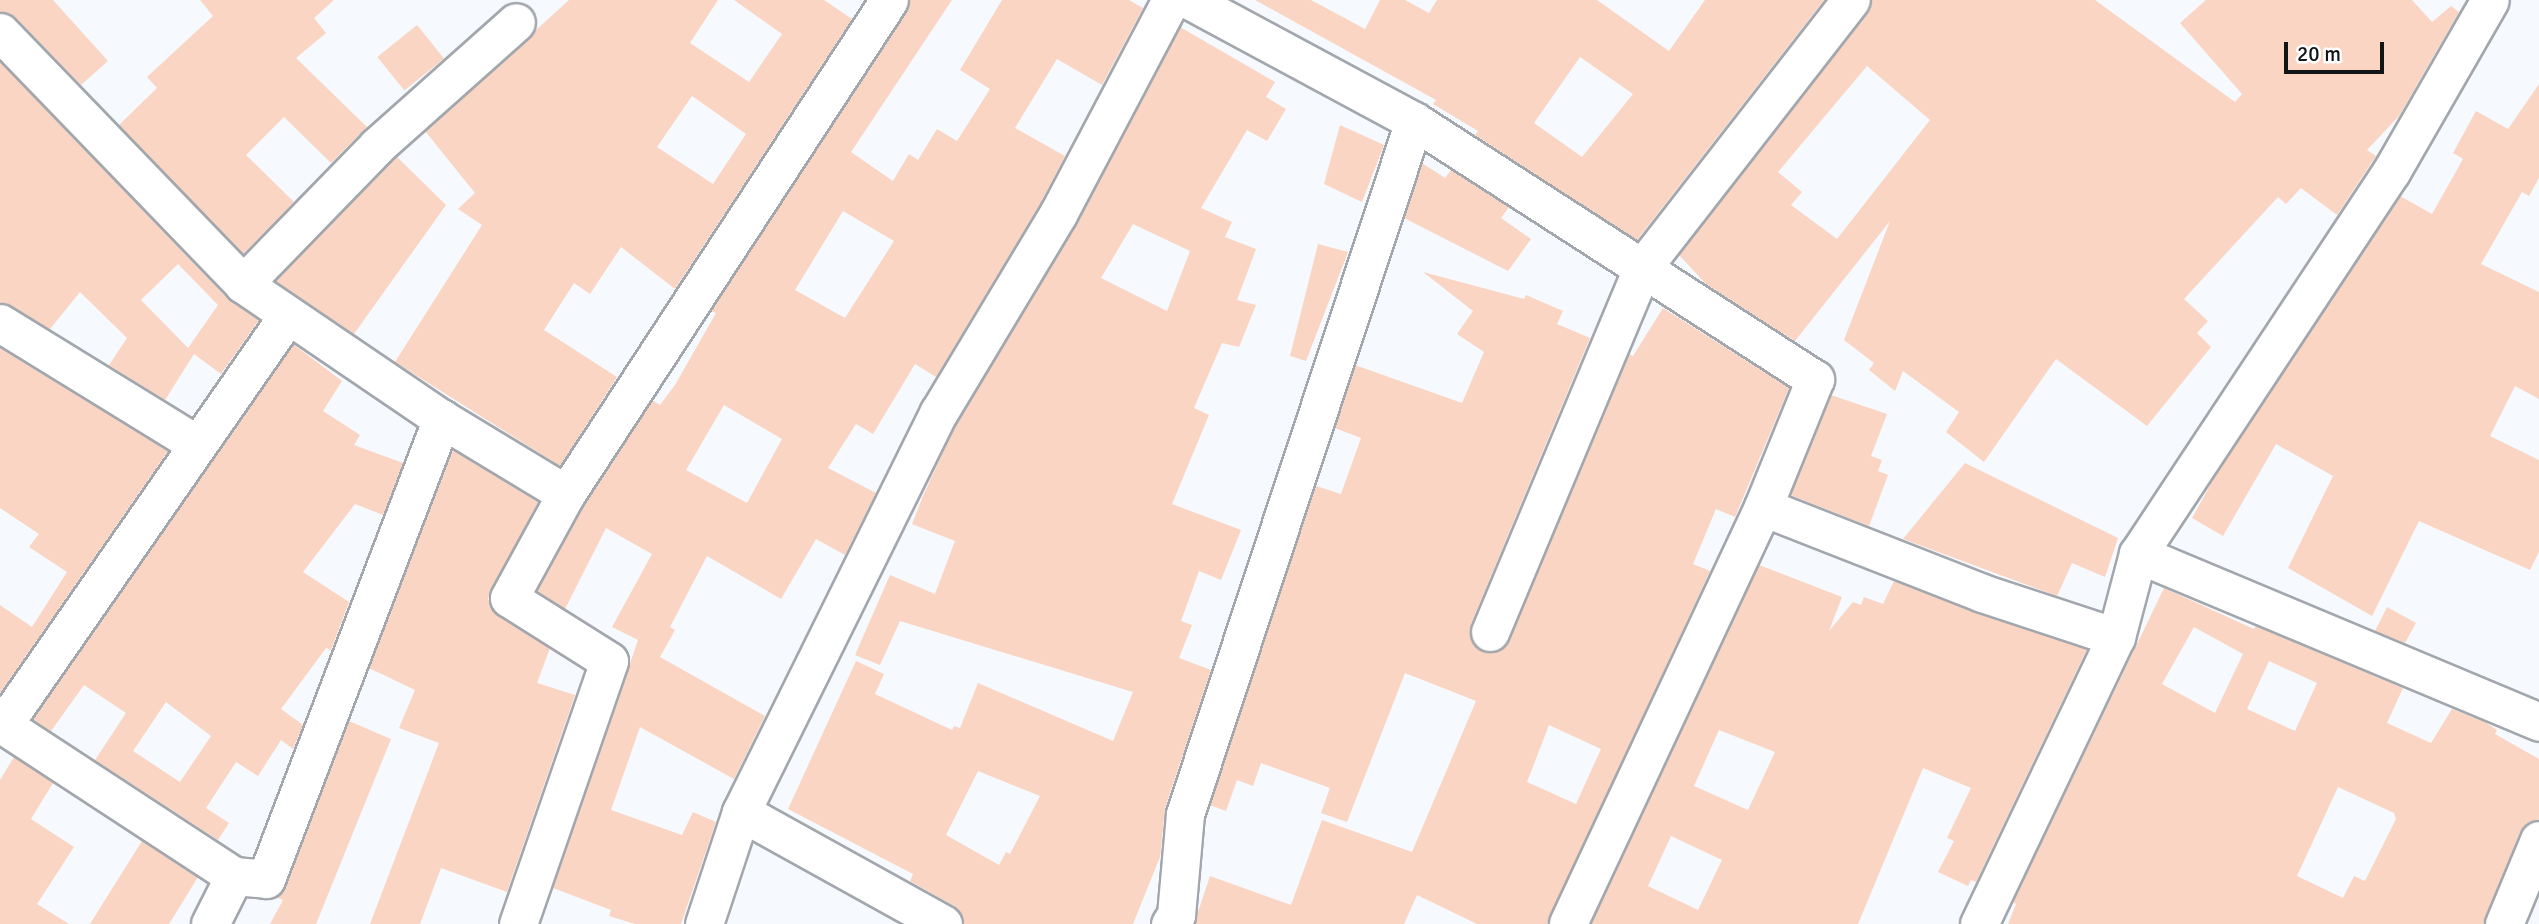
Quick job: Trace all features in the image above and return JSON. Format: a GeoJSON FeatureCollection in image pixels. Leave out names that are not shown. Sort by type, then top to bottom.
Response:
{"type":"FeatureCollection","features":[{"type":"Feature","properties":{"kind":"street"},"geometry":{"type":"LineString","coordinates":[[518,924],[609,661],[509,598],[566,494],[890,0]]}},
{"type":"Feature","properties":{"kind":"street"},"geometry":{"type":"LineString","coordinates":[[704,924],[741,812],[939,412],[1058,214],[1171,0]]}},
{"type":"Feature","properties":{"kind":"street"},"geometry":{"type":"LineString","coordinates":[[1189,0],[1414,121],[1815,379],[1763,507],[1568,924]]}},
{"type":"Feature","properties":{"kind":"street"},"geometry":{"type":"LineString","coordinates":[[1979,924],[2116,637],[2138,554],[2391,172],[2490,0]]}},
{"type":"Feature","properties":{"kind":"street"},"geometry":{"type":"LineString","coordinates":[[1490,632],[1642,268],[1836,5]]}},
{"type":"Feature","properties":{"kind":"street"},"geometry":{"type":"LineString","coordinates":[[243,284],[377,146],[516,22]]}},
{"type":"Feature","properties":{"kind":"street"},"geometry":{"type":"LineString","coordinates":[[0,32],[243,284],[442,418],[566,494]]}},
{"type":"Feature","properties":{"kind":"street"},"geometry":{"type":"LineString","coordinates":[[1170,924],[1176,915],[1185,814],[1414,121]]}},
{"type":"Feature","properties":{"kind":"street"},"geometry":{"type":"LineString","coordinates":[[287,316],[194,443],[2,724],[234,876],[266,879],[442,418]]}},
{"type":"Feature","properties":{"kind":"street"},"geometry":{"type":"LineString","coordinates":[[3,331],[194,443]]}},
{"type":"Feature","properties":{"kind":"street"},"geometry":{"type":"LineString","coordinates":[[1763,507],[1982,593],[2116,637]]}},
{"type":"Feature","properties":{"kind":"street"},"geometry":{"type":"LineString","coordinates":[[2138,554],[2539,722]]}},
{"type":"Feature","properties":{"kind":"street"},"geometry":{"type":"LineString","coordinates":[[741,812],[943,924]]}},
{"type":"Feature","properties":{"kind":"street"},"geometry":{"type":"LineString","coordinates":[[2504,924],[2539,840]]}},
{"type":"Feature","properties":{"kind":"street"},"geometry":{"type":"LineString","coordinates":[[210,924],[234,876]]}},
{"type":"Feature","properties":{"kind":"building"},"geometry":{"type":"Polygon","coordinates":[[[0,0],[53,0],[108,61],[81,85],[15,17],[0,12],[0,0]]]}},
{"type":"Feature","properties":{"kind":"building"},"geometry":{"type":"Polygon","coordinates":[[[200,0],[334,0],[314,18],[326,33],[296,58],[367,127],[331,163],[284,117],[246,155],[294,202],[243,254],[119,125],[157,88],[147,77],[213,16],[200,0]]]}},
{"type":"Feature","properties":{"kind":"building"},"geometry":{"type":"Polygon","coordinates":[[[569,0],[718,0],[690,43],[749,82],[782,34],[734,0],[824,0],[852,19],[675,289],[621,247],[590,294],[574,283],[544,330],[617,377],[560,466],[395,362],[482,225],[458,209],[475,193],[425,131],[569,0]],[[692,96],[657,147],[713,184],[746,134],[692,96]]]}},
{"type":"Feature","properties":{"kind":"building"},"geometry":{"type":"Polygon","coordinates":[[[910,0],[952,0],[851,152],[893,181],[909,154],[918,160],[937,129],[957,141],[990,89],[960,70],[1002,0],[1129,0],[1143,8],[1102,85],[1057,59],[1015,128],[1065,156],[1040,204],[936,377],[915,364],[873,434],[856,424],[828,468],[876,493],[845,555],[816,539],[781,599],[707,556],[670,627],[675,630],[660,657],[765,716],[734,779],[640,727],[611,810],[682,835],[693,812],[716,822],[681,924],[635,924],[609,916],[611,910],[553,888],[638,640],[612,627],[652,554],[606,528],[565,609],[537,591],[584,505],[652,400],[660,405],[675,385],[716,313],[711,311],[910,0]],[[843,211],[795,290],[845,318],[894,241],[843,211]],[[724,405],[686,470],[747,503],[782,439],[724,405]]]}},
{"type":"Feature","properties":{"kind":"building"},"geometry":{"type":"Polygon","coordinates":[[[1255,0],[1311,0],[1365,29],[1380,0],[1405,0],[1429,13],[1437,0],[1597,0],[1669,51],[1705,0],[1824,0],[1637,240],[1475,135],[1478,131],[1433,104],[1436,100],[1255,0]],[[1580,57],[1534,123],[1582,157],[1633,94],[1580,57]]]}},
{"type":"Feature","properties":{"kind":"building"},"geometry":{"type":"Polygon","coordinates":[[[1872,0],[2095,0],[2235,102],[2242,94],[2180,23],[2206,0],[2412,0],[2432,22],[2451,6],[2459,12],[2399,116],[2367,150],[2376,156],[2337,215],[2301,188],[2286,204],[2278,197],[2184,299],[2208,321],[2197,333],[2211,347],[2147,426],[2056,359],[1984,462],[1946,432],[1959,412],[1903,371],[1895,391],[1869,370],[1874,363],[1844,340],[1890,221],[1795,341],[1706,284],[1679,255],[1868,13],[1872,0]],[[1867,66],[1778,172],[1802,192],[1791,205],[1837,239],[1930,120],[1867,66]]]}},
{"type":"Feature","properties":{"kind":"building"},"geometry":{"type":"Polygon","coordinates":[[[417,25],[444,58],[404,91],[377,57],[417,25]]]}},
{"type":"Feature","properties":{"kind":"building"},"geometry":{"type":"Polygon","coordinates":[[[1180,27],[1275,82],[1266,97],[1286,109],[1267,141],[1247,130],[1201,208],[1232,222],[1225,237],[1256,249],[1237,300],[1256,305],[1239,347],[1222,343],[1194,408],[1209,415],[1172,504],[1241,530],[1221,580],[1199,571],[1181,621],[1192,625],[1179,658],[1211,670],[1165,808],[1160,857],[1133,924],[964,924],[954,906],[910,881],[913,874],[788,809],[856,661],[884,674],[875,694],[952,730],[954,726],[960,728],[978,683],[1113,741],[1133,692],[900,621],[880,665],[855,655],[890,575],[935,594],[955,541],[912,524],[957,422],[1076,225],[1180,27]],[[1133,224],[1101,278],[1167,311],[1190,251],[1133,224]],[[978,771],[946,835],[999,865],[1006,852],[1010,854],[1040,796],[978,771]]]}},
{"type":"Feature","properties":{"kind":"building"},"geometry":{"type":"Polygon","coordinates":[[[0,62],[228,299],[259,320],[221,374],[194,354],[165,400],[109,365],[127,338],[80,292],[50,329],[0,302],[0,62]],[[178,264],[141,300],[188,348],[218,305],[178,264]]]}},
{"type":"Feature","properties":{"kind":"building"},"geometry":{"type":"Polygon","coordinates":[[[2539,84],[2539,178],[2529,196],[2522,192],[2481,264],[2539,292],[2539,399],[2515,386],[2490,436],[2539,460],[2539,552],[2530,570],[2419,521],[2372,616],[2288,568],[2333,476],[2276,444],[2223,536],[2192,518],[2217,473],[2400,196],[2432,214],[2463,159],[2453,153],[2476,111],[2508,129],[2539,84]]]}},
{"type":"Feature","properties":{"kind":"building"},"geometry":{"type":"Polygon","coordinates":[[[1340,125],[1384,145],[1362,202],[1324,184],[1340,125]]]}},
{"type":"Feature","properties":{"kind":"building"},"geometry":{"type":"Polygon","coordinates":[[[397,157],[446,205],[354,334],[276,281],[397,157]]]}},
{"type":"Feature","properties":{"kind":"building"},"geometry":{"type":"Polygon","coordinates":[[[1422,163],[1445,178],[1451,170],[1509,207],[1501,218],[1531,239],[1508,271],[1404,218],[1422,163]]]}},
{"type":"Feature","properties":{"kind":"building"},"geometry":{"type":"Polygon","coordinates":[[[1318,244],[1348,252],[1306,361],[1290,356],[1318,244]]]}},
{"type":"Feature","properties":{"kind":"building"},"geometry":{"type":"Polygon","coordinates":[[[1423,272],[1524,299],[1526,295],[1563,311],[1557,324],[1590,338],[1471,624],[1473,644],[1483,652],[1502,649],[1509,640],[1629,354],[1633,356],[1663,308],[1789,388],[1735,517],[1716,509],[1693,564],[1710,571],[1547,924],[1477,924],[1417,895],[1404,924],[1194,924],[1210,876],[1291,905],[1322,820],[1412,852],[1476,701],[1405,673],[1347,822],[1321,813],[1330,788],[1261,763],[1253,786],[1237,780],[1226,811],[1210,805],[1316,486],[1341,494],[1361,438],[1335,428],[1355,365],[1462,403],[1484,352],[1457,334],[1473,311],[1423,272]],[[1549,725],[1527,782],[1576,804],[1601,749],[1549,725]]]}},
{"type":"Feature","properties":{"kind":"building"},"geometry":{"type":"Polygon","coordinates":[[[293,344],[342,381],[323,411],[360,435],[354,445],[403,463],[383,515],[355,504],[303,572],[349,602],[331,650],[326,648],[281,709],[303,725],[293,749],[281,740],[258,776],[236,762],[206,808],[229,823],[218,840],[95,760],[126,713],[84,685],[51,731],[33,719],[293,344]],[[166,702],[133,751],[180,782],[211,736],[166,702]]]}},
{"type":"Feature","properties":{"kind":"building"},"geometry":{"type":"Polygon","coordinates":[[[0,348],[168,451],[0,693],[0,605],[32,627],[67,572],[29,547],[39,534],[0,508],[0,348]]]}},
{"type":"Feature","properties":{"kind":"building"},"geometry":{"type":"Polygon","coordinates":[[[1831,395],[1887,414],[1871,456],[1882,460],[1878,471],[1888,475],[1869,526],[1790,495],[1831,395]]]}},
{"type":"Feature","properties":{"kind":"building"},"geometry":{"type":"Polygon","coordinates":[[[453,450],[538,502],[488,599],[498,616],[550,648],[537,683],[575,695],[507,892],[441,868],[420,924],[370,924],[439,743],[399,728],[415,690],[369,668],[453,450]]]}},
{"type":"Feature","properties":{"kind":"building"},"geometry":{"type":"Polygon","coordinates":[[[1965,463],[2118,538],[2105,577],[2072,563],[2057,596],[1903,539],[1965,463]]]}},
{"type":"Feature","properties":{"kind":"building"},"geometry":{"type":"Polygon","coordinates":[[[1759,565],[1842,597],[1829,631],[1853,602],[1861,605],[1864,597],[1883,604],[1894,581],[2087,649],[1976,882],[1971,880],[1968,886],[1938,872],[1954,841],[1947,838],[1971,788],[1923,768],[1858,924],[1591,924],[1759,565]],[[1719,730],[1694,786],[1748,810],[1775,752],[1719,730]],[[1671,836],[1648,886],[1698,910],[1722,860],[1671,836]]]}},
{"type":"Feature","properties":{"kind":"building"},"geometry":{"type":"Polygon","coordinates":[[[2164,588],[2254,629],[2256,626],[2403,688],[2387,723],[2431,743],[2452,709],[2485,722],[2497,730],[2495,734],[2539,759],[2539,819],[2527,823],[2520,832],[2483,924],[2008,924],[2016,904],[2013,902],[2164,588]],[[2194,627],[2162,684],[2215,713],[2243,654],[2194,627]],[[2269,661],[2247,709],[2295,731],[2317,683],[2269,661]],[[2338,787],[2297,876],[2343,898],[2354,876],[2365,881],[2396,819],[2394,813],[2338,787]]]}},
{"type":"Feature","properties":{"kind":"building"},"geometry":{"type":"Polygon","coordinates":[[[2387,607],[2416,623],[2405,643],[2375,631],[2387,607]]]}},
{"type":"Feature","properties":{"kind":"building"},"geometry":{"type":"Polygon","coordinates":[[[349,721],[391,739],[316,924],[270,924],[283,900],[276,897],[286,886],[349,721]]]}},
{"type":"Feature","properties":{"kind":"building"},"geometry":{"type":"Polygon","coordinates":[[[14,757],[53,783],[31,819],[74,847],[37,904],[69,924],[0,924],[0,780],[14,757]]]}},
{"type":"Feature","properties":{"kind":"building"},"geometry":{"type":"Polygon","coordinates":[[[142,841],[198,877],[169,924],[90,924],[142,841]]]}}]}
